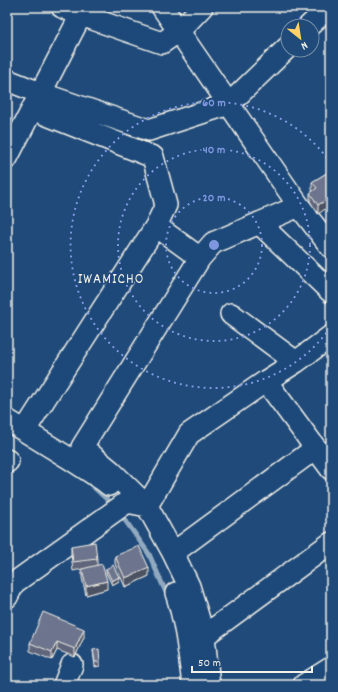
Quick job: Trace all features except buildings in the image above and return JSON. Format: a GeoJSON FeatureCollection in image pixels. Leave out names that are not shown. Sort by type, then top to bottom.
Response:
{"type":"FeatureCollection","features":[{"type":"Feature","properties":{"kind":"street"},"geometry":{"type":"LineString","coordinates":[[62,7],[83,11],[162,43],[179,31],[202,7]]}},
{"type":"Feature","properties":{"kind":"street"},"geometry":{"type":"LineString","coordinates":[[162,7],[299,206],[331,247]]}},
{"type":"Feature","properties":{"kind":"street"},"geometry":{"type":"LineString","coordinates":[[317,18],[329,7]]}},
{"type":"Feature","properties":{"kind":"street"},"geometry":{"type":"LineString","coordinates":[[7,158],[83,11]]}},
{"type":"Feature","properties":{"kind":"street"},"geometry":{"type":"LineString","coordinates":[[36,101],[148,130],[229,104],[280,54]]}},
{"type":"Feature","properties":{"kind":"street"},"geometry":{"type":"LineString","coordinates":[[7,80],[36,101],[153,157],[166,205],[156,226],[25,430]]}},
{"type":"Feature","properties":{"kind":"street"},"geometry":{"type":"LineString","coordinates":[[193,685],[185,626],[180,605],[170,577],[153,541],[127,507],[111,471],[82,446],[200,258],[213,243],[299,206]]}},
{"type":"Feature","properties":{"kind":"street"},"geometry":{"type":"LineString","coordinates":[[259,223],[331,292]]}},
{"type":"Feature","properties":{"kind":"street"},"geometry":{"type":"LineString","coordinates":[[156,226],[200,258]]}},
{"type":"Feature","properties":{"kind":"street"},"geometry":{"type":"LineString","coordinates":[[232,314],[296,362]]}},
{"type":"Feature","properties":{"kind":"street"},"geometry":{"type":"LineString","coordinates":[[7,597],[14,583],[127,507],[190,434],[266,380],[296,362],[331,336]]}},
{"type":"Feature","properties":{"kind":"street"},"geometry":{"type":"LineString","coordinates":[[266,380],[331,469]]}},
{"type":"Feature","properties":{"kind":"street"},"geometry":{"type":"LineString","coordinates":[[7,420],[104,481],[127,507],[173,553],[189,586],[204,636],[209,685]]}},
{"type":"Feature","properties":{"kind":"street"},"geometry":{"type":"LineString","coordinates":[[173,553],[316,448]]}},
{"type":"Feature","properties":{"kind":"street"},"geometry":{"type":"LineString","coordinates":[[204,636],[331,543]]}},
{"type":"Feature","properties":{"kind":"street"},"geometry":{"type":"LineString","coordinates":[[64,685],[72,665]]}},
{"type":"Feature","properties":{"kind":"waterway"},"geometry":{"type":"LineString","coordinates":[[87,481],[113,505]]}},
{"type":"Feature","properties":{"kind":"waterway"},"geometry":{"type":"LineString","coordinates":[[120,513],[149,554],[168,597]]}},
{"type":"Feature","properties":{"kind":"district","name":"IWAMICHO"},"geometry":{"type":"Point","coordinates":[111,278]}}]}
